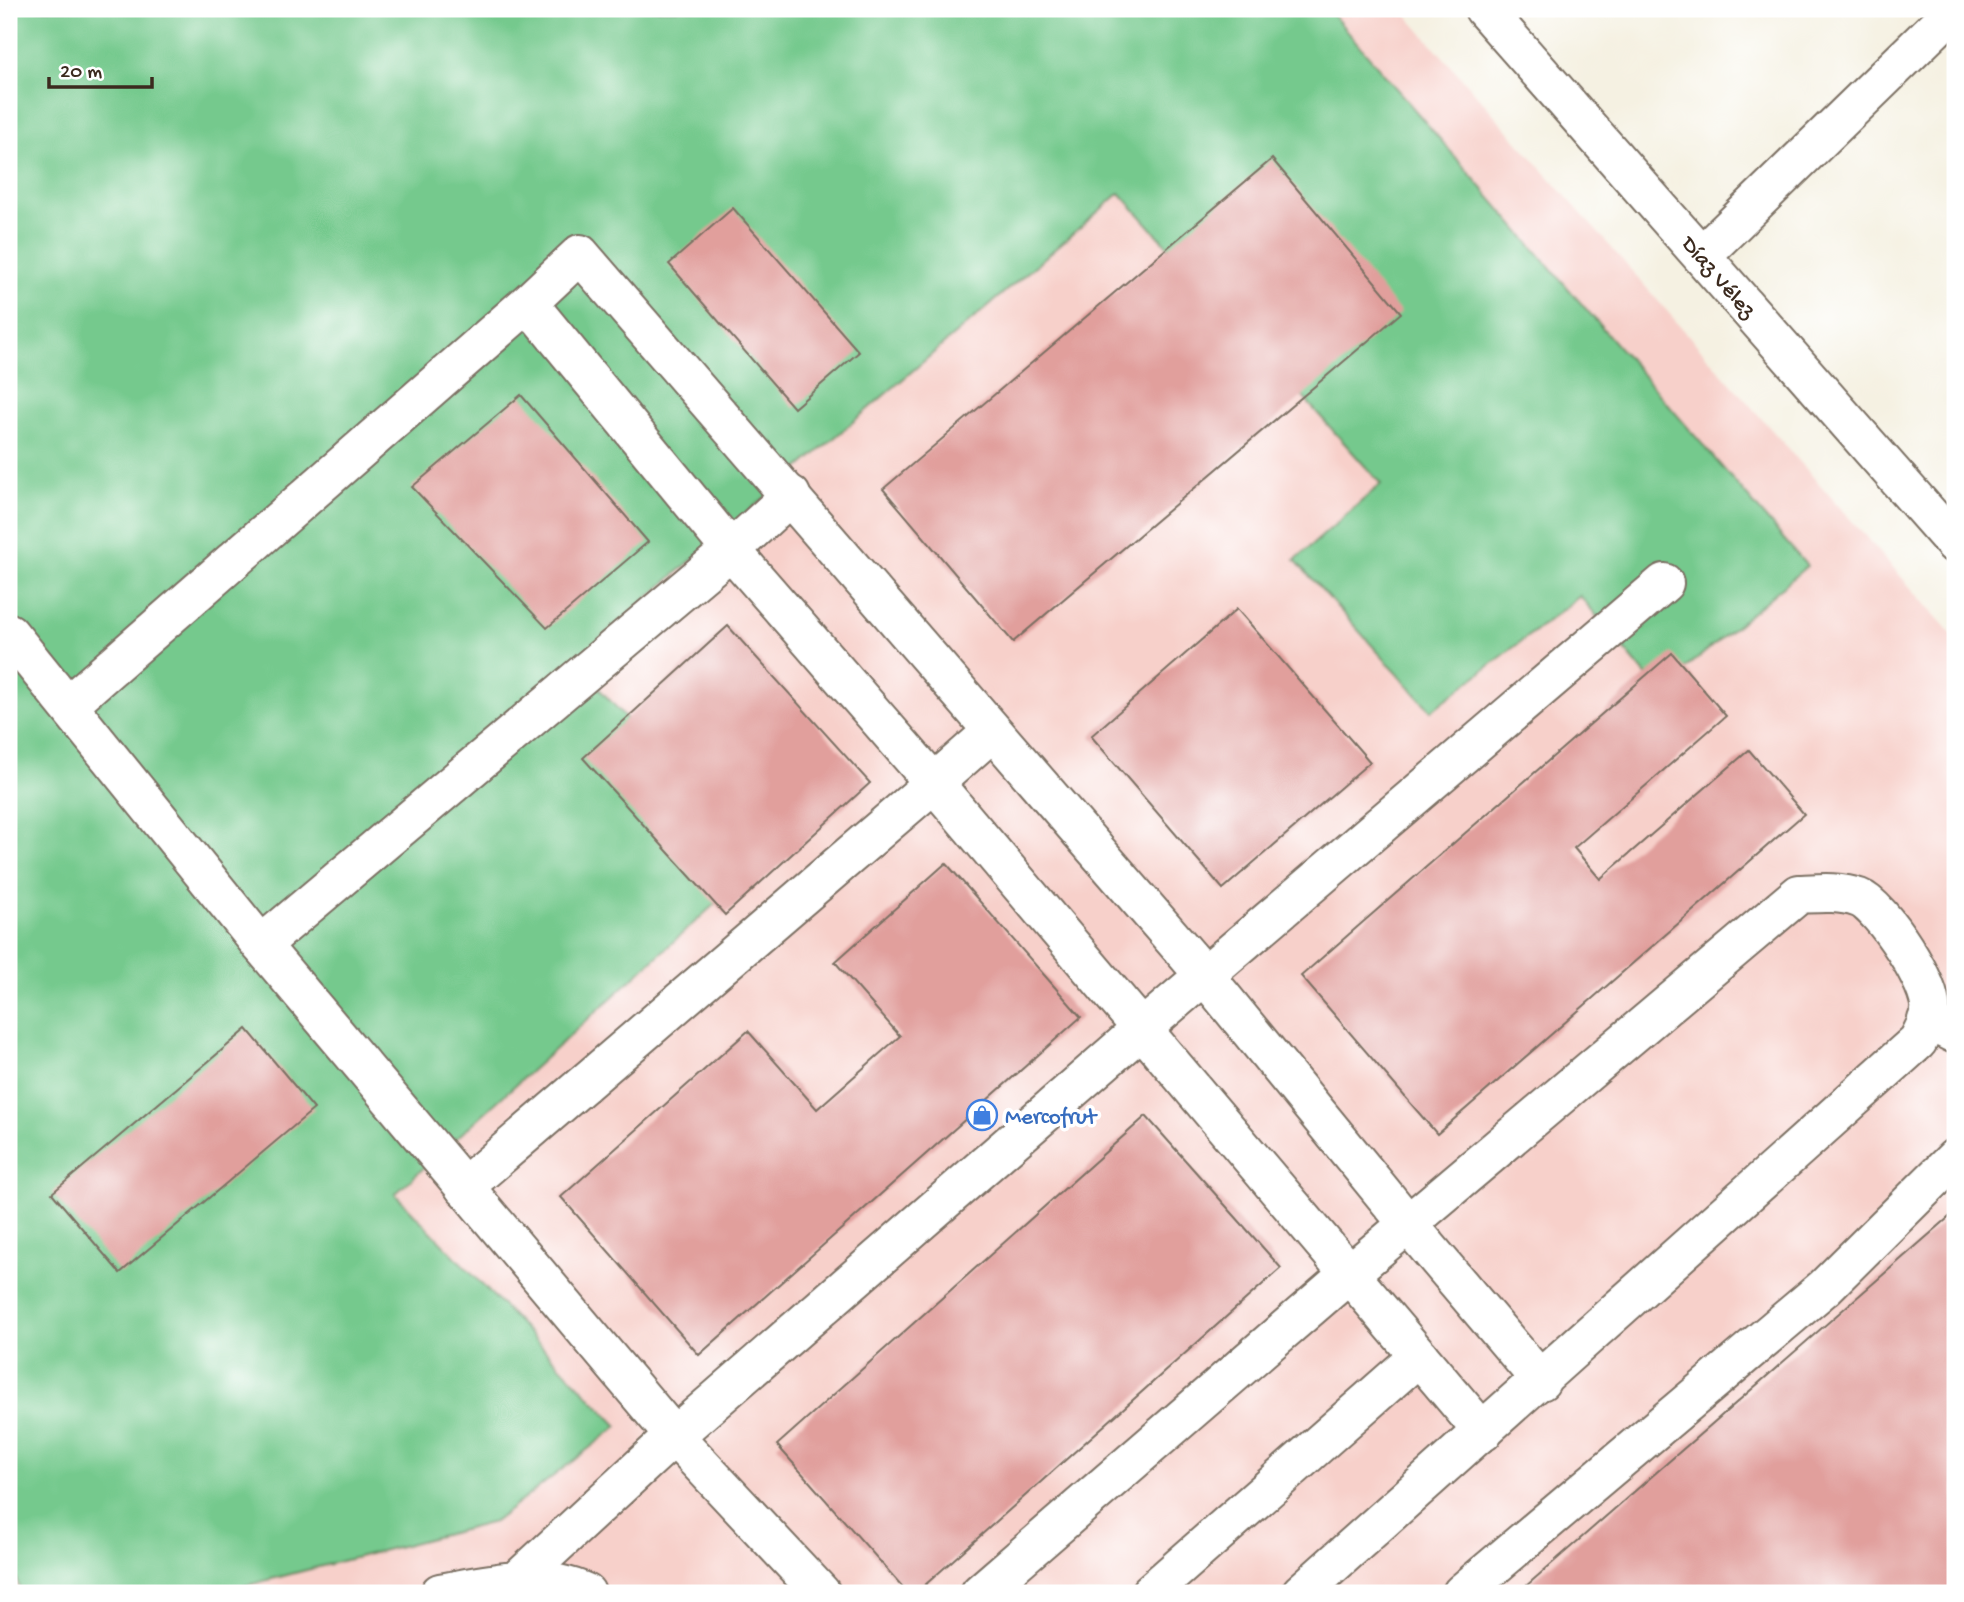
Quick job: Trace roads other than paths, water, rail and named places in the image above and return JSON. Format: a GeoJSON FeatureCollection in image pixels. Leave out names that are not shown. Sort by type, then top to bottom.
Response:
{"type":"FeatureCollection","features":[{"type":"Feature","properties":{"kind":"street","name":"Díaz Vélez"},"geometry":{"type":"LineString","coordinates":[[1484,9],[1955,544]]}},
{"type":"Feature","properties":{"kind":"street"},"geometry":{"type":"LineString","coordinates":[[1702,255],[1955,9]]}},
{"type":"Feature","properties":{"kind":"street"},"geometry":{"type":"LineString","coordinates":[[68,705],[528,303],[580,254],[1206,976],[1408,1224],[1541,1381]]}},
{"type":"Feature","properties":{"kind":"street"},"geometry":{"type":"LineString","coordinates":[[528,303],[731,550],[1144,1027],[1483,1432]]}},
{"type":"Feature","properties":{"kind":"street"},"geometry":{"type":"LineString","coordinates":[[261,945],[731,550],[791,495]]}},
{"type":"Feature","properties":{"kind":"street"},"geometry":{"type":"LineString","coordinates":[[519,1579],[674,1436],[1144,1027],[1664,583]]}},
{"type":"Feature","properties":{"kind":"street"},"geometry":{"type":"LineString","coordinates":[[9,633],[261,945],[674,1436],[821,1593]]}},
{"type":"Feature","properties":{"kind":"street"},"geometry":{"type":"LineString","coordinates":[[464,1187],[993,731]]}},
{"type":"Feature","properties":{"kind":"street"},"geometry":{"type":"LineString","coordinates":[[980,1593],[1350,1273],[1799,894],[1829,892],[1862,899],[1886,924],[1924,980],[1931,1009],[1941,1027],[1918,1041],[1301,1593]]}},
{"type":"Feature","properties":{"kind":"street"},"geometry":{"type":"LineString","coordinates":[[1462,1593],[1825,1287],[1955,1158]]}},
{"type":"Feature","properties":{"kind":"street"},"geometry":{"type":"LineString","coordinates":[[1150,1593],[1419,1356]]}},
{"type":"Feature","properties":{"kind":"street"},"geometry":{"type":"LineString","coordinates":[[440,1593],[519,1579],[571,1586],[586,1593]]}},
{"type":"Feature","properties":{"kind":"place","name":"Mercofrut"},"geometry":{"type":"Point","coordinates":[982,1115]}}]}
